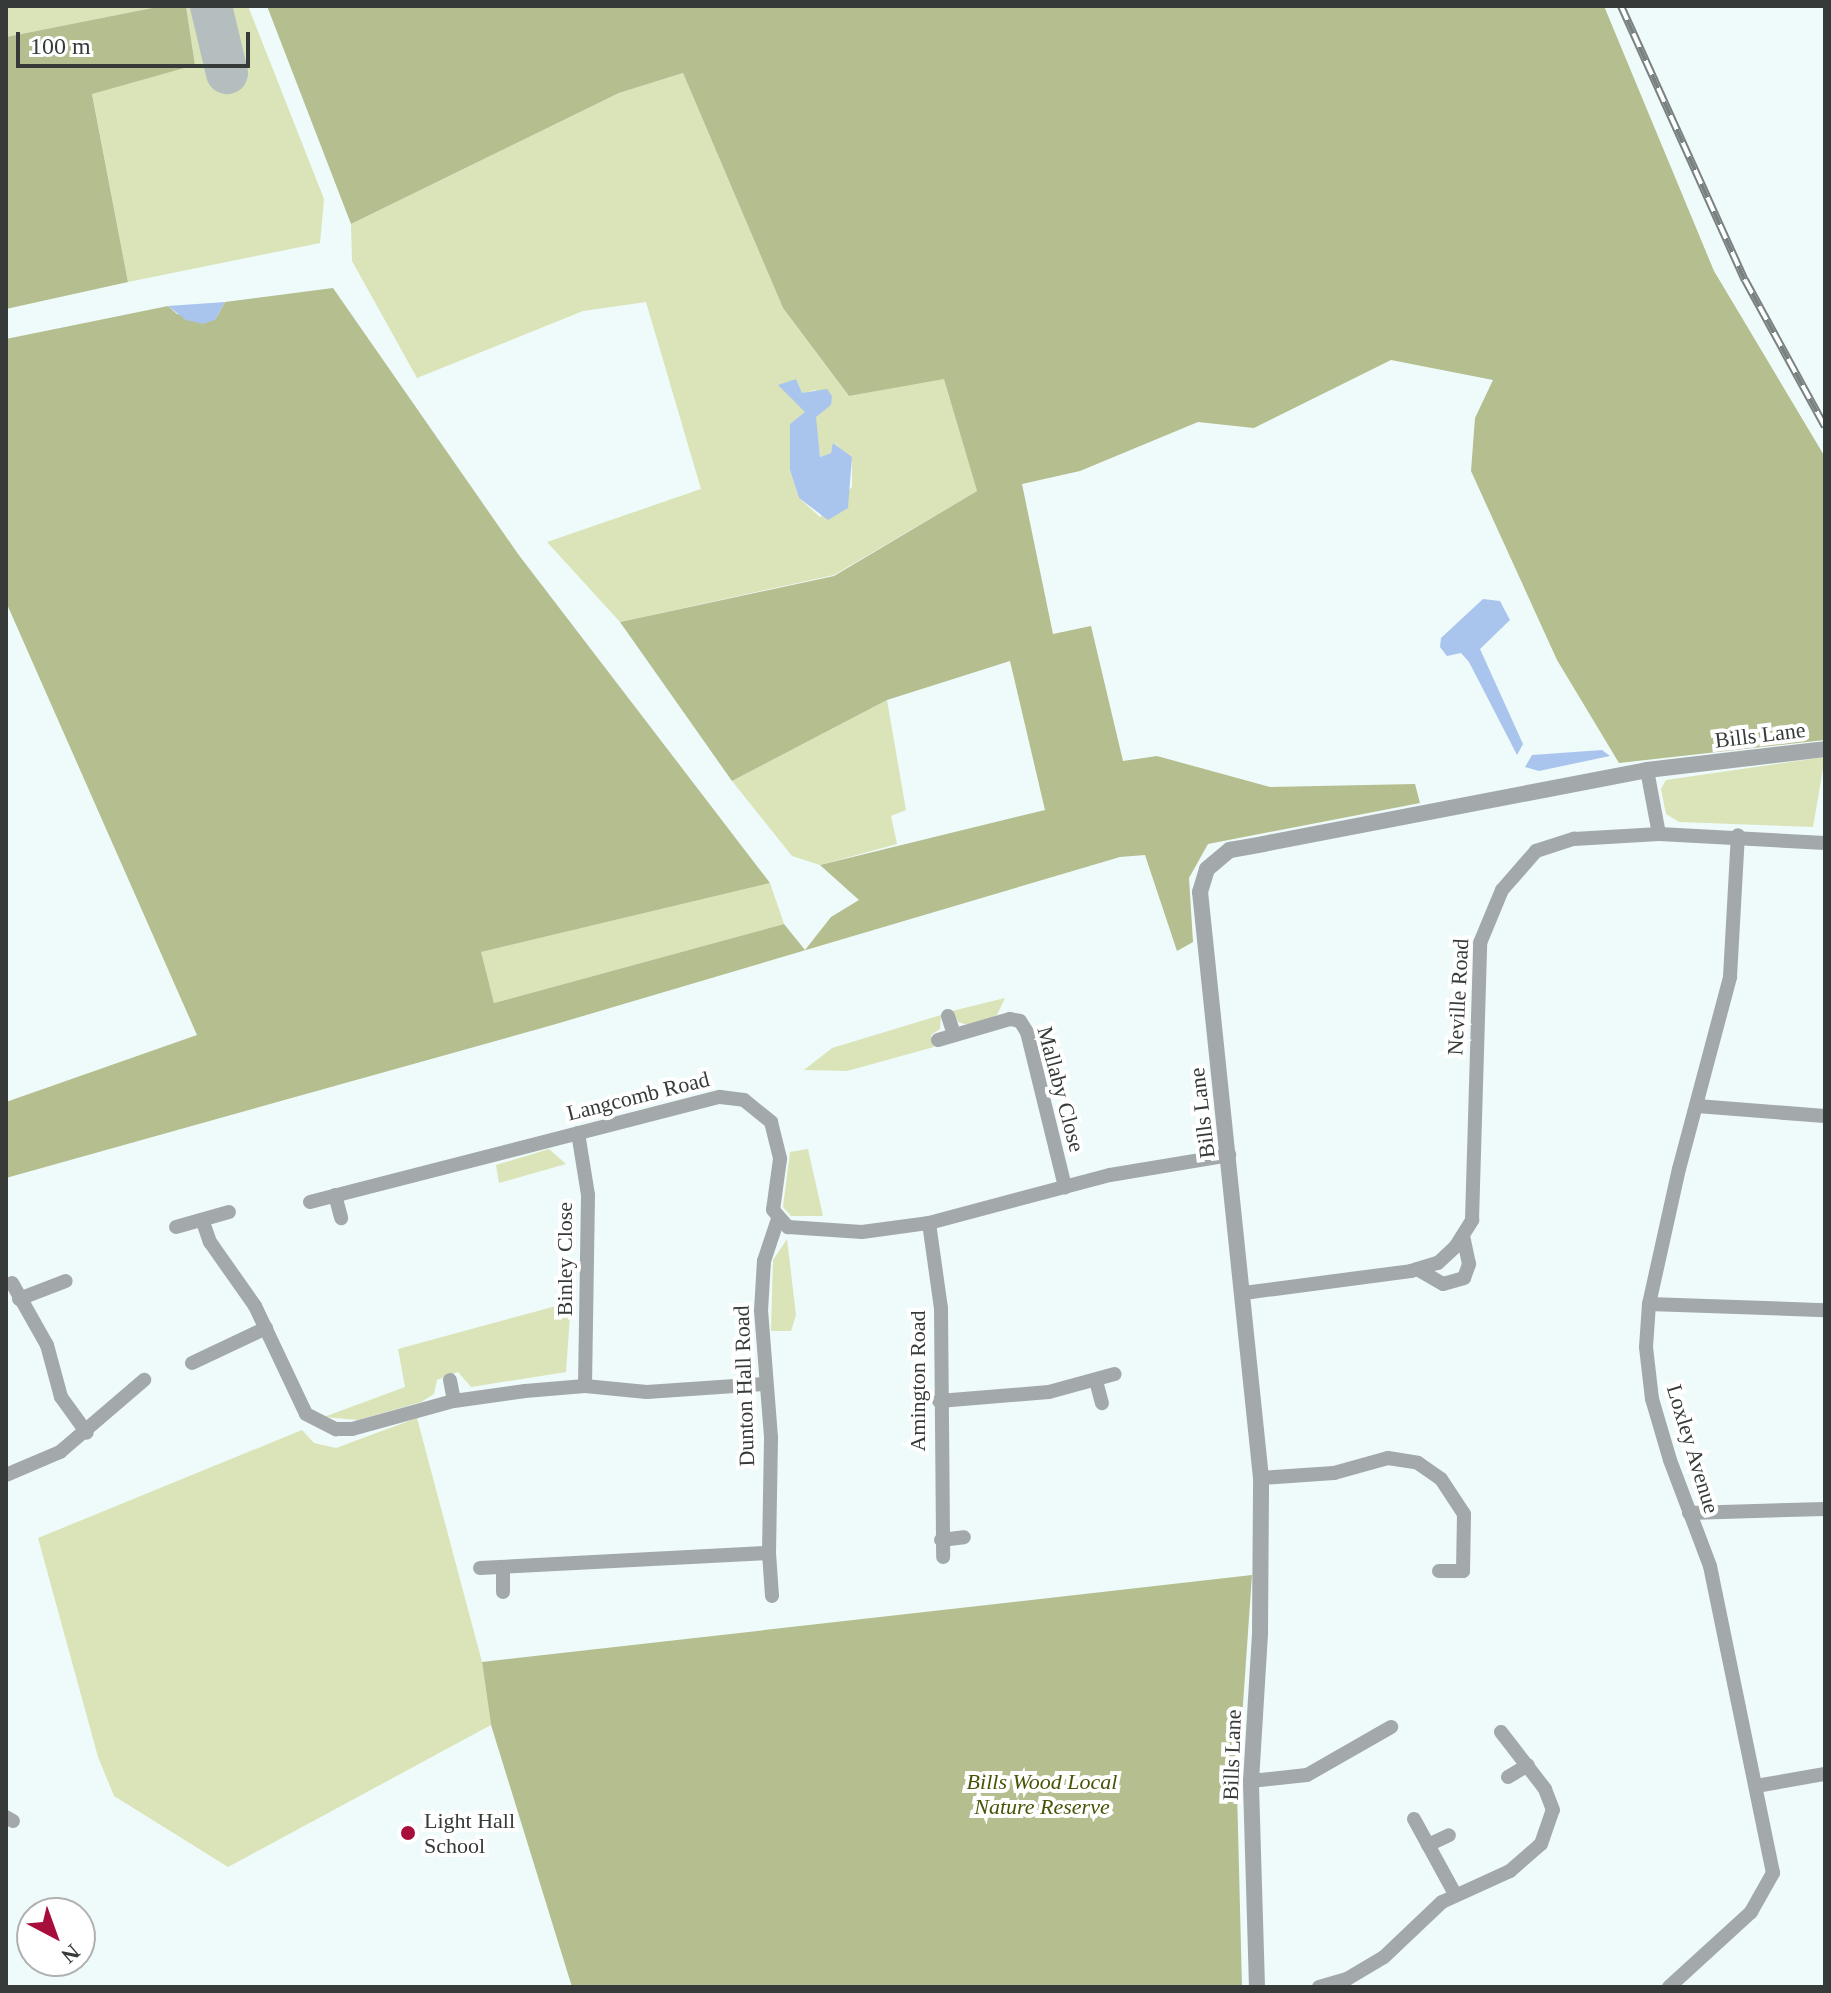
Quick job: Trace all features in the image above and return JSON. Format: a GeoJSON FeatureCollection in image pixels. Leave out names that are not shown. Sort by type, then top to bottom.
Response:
{"type":"FeatureCollection","features":[{"type":"Feature","properties":{"kind":"street","name":"Bills Lane"},"geometry":{"type":"LineString","coordinates":[[1257,1987],[1251,1781],[1260,1633],[1261,1478],[1200,892],[1210,861],[1230,850],[1647,770],[1825,749]]}},
{"type":"Feature","properties":{"kind":"street"},"geometry":{"type":"LineString","coordinates":[[1647,770],[1659,834]]}},
{"type":"Feature","properties":{"kind":"street","name":"Neville Road"},"geometry":{"type":"LineString","coordinates":[[1244,1293],[1417,1269],[1438,1263],[1463,1236],[1472,1220],[1480,943],[1488,915],[1502,890],[1536,851],[1574,839],[1659,834],[1738,835],[1825,843]]}},
{"type":"Feature","properties":{"kind":"street","name":"Loxley Avenue"},"geometry":{"type":"LineString","coordinates":[[1669,1987],[1765,1893],[1773,1873],[1710,1566],[1689,1513],[1652,1399],[1646,1347],[1649,1304],[1730,977],[1738,835]]}},
{"type":"Feature","properties":{"kind":"street"},"geometry":{"type":"LineString","coordinates":[[948,1016],[954,1035]]}},
{"type":"Feature","properties":{"kind":"street","name":"Mallaby Close"},"geometry":{"type":"LineString","coordinates":[[938,1040],[1020,1021],[1027,1032],[1065,1187]]}},
{"type":"Feature","properties":{"kind":"street","name":"Langcomb Road"},"geometry":{"type":"LineString","coordinates":[[310,1202],[720,1097],[744,1100],[771,1122],[779,1141],[773,1199],[778,1219]]}},
{"type":"Feature","properties":{"kind":"street"},"geometry":{"type":"LineString","coordinates":[[1697,1106],[1825,1116]]}},
{"type":"Feature","properties":{"kind":"street","name":"Binley Close"},"geometry":{"type":"LineString","coordinates":[[578,1133],[588,1195],[585,1386]]}},
{"type":"Feature","properties":{"kind":"street"},"geometry":{"type":"LineString","coordinates":[[778,1219],[788,1227],[862,1232],[929,1223],[1065,1187],[1229,1155]]}},
{"type":"Feature","properties":{"kind":"street"},"geometry":{"type":"LineString","coordinates":[[335,1195],[341,1218]]}},
{"type":"Feature","properties":{"kind":"street"},"geometry":{"type":"LineString","coordinates":[[176,1227],[203,1222],[229,1212]]}},
{"type":"Feature","properties":{"kind":"street","name":"Dunton Hall Road"},"geometry":{"type":"LineString","coordinates":[[772,1596],[769,1553],[771,1437],[764,1384],[764,1261],[778,1219]]}},
{"type":"Feature","properties":{"kind":"street"},"geometry":{"type":"LineString","coordinates":[[203,1222],[266,1328],[306,1414],[315,1422],[352,1429],[454,1401],[585,1386],[647,1392],[764,1384]]}},
{"type":"Feature","properties":{"kind":"street","name":"Amington Road"},"geometry":{"type":"LineString","coordinates":[[929,1223],[941,1308],[939,1401],[943,1557]]}},
{"type":"Feature","properties":{"kind":"street","name":"Neville Road"},"geometry":{"type":"LineString","coordinates":[[1417,1269],[1443,1284],[1464,1278],[1469,1264],[1463,1236]]}},
{"type":"Feature","properties":{"kind":"street"},"geometry":{"type":"LineString","coordinates":[[19,1299],[66,1281]]}},
{"type":"Feature","properties":{"kind":"street"},"geometry":{"type":"LineString","coordinates":[[12,1283],[47,1345],[61,1397],[87,1433]]}},
{"type":"Feature","properties":{"kind":"street"},"geometry":{"type":"LineString","coordinates":[[1649,1304],[1825,1310]]}},
{"type":"Feature","properties":{"kind":"street"},"geometry":{"type":"LineString","coordinates":[[192,1363],[266,1328]]}},
{"type":"Feature","properties":{"kind":"street"},"geometry":{"type":"LineString","coordinates":[[939,1401],[975,1402],[1096,1381],[1115,1374]]}},
{"type":"Feature","properties":{"kind":"street"},"geometry":{"type":"LineString","coordinates":[[6,1475],[60,1452],[87,1433],[144,1380]]}},
{"type":"Feature","properties":{"kind":"street"},"geometry":{"type":"LineString","coordinates":[[450,1380],[454,1401]]}},
{"type":"Feature","properties":{"kind":"street"},"geometry":{"type":"LineString","coordinates":[[1096,1381],[1102,1403]]}},
{"type":"Feature","properties":{"kind":"street"},"geometry":{"type":"LineString","coordinates":[[1261,1478],[1334,1473],[1388,1458],[1418,1463],[1441,1479],[1464,1514],[1463,1571],[1439,1571]]}},
{"type":"Feature","properties":{"kind":"street"},"geometry":{"type":"LineString","coordinates":[[1689,1513],[1825,1509]]}},
{"type":"Feature","properties":{"kind":"street"},"geometry":{"type":"LineString","coordinates":[[941,1540],[964,1537]]}},
{"type":"Feature","properties":{"kind":"street"},"geometry":{"type":"LineString","coordinates":[[480,1568],[769,1553]]}},
{"type":"Feature","properties":{"kind":"street"},"geometry":{"type":"LineString","coordinates":[[503,1569],[503,1592]]}},
{"type":"Feature","properties":{"kind":"street"},"geometry":{"type":"LineString","coordinates":[[1251,1781],[1307,1775],[1391,1727]]}},
{"type":"Feature","properties":{"kind":"street"},"geometry":{"type":"LineString","coordinates":[[1319,1987],[1347,1979],[1384,1957],[1421,1919],[1455,1894],[1510,1871],[1541,1844],[1553,1810],[1528,1765],[1501,1732]]}},
{"type":"Feature","properties":{"kind":"street"},"geometry":{"type":"LineString","coordinates":[[1508,1777],[1528,1765]]}},
{"type":"Feature","properties":{"kind":"street"},"geometry":{"type":"LineString","coordinates":[[1756,1786],[1825,1774]]}},
{"type":"Feature","properties":{"kind":"street"},"geometry":{"type":"LineString","coordinates":[[1414,1819],[1455,1894]]}},
{"type":"Feature","properties":{"kind":"street"},"geometry":{"type":"LineString","coordinates":[[1428,1845],[1449,1835]]}},
{"type":"Feature","properties":{"kind":"green space"},"geometry":{"type":"Polygon","coordinates":[[[6,6],[162,6],[6,37],[6,6]]]}},
{"type":"Feature","properties":{"kind":"green space"},"geometry":{"type":"Polygon","coordinates":[[[162,6],[186,6],[195,65],[92,94],[128,282],[6,309],[6,37],[162,6]]]}},
{"type":"Feature","properties":{"kind":"green space"},"geometry":{"type":"Polygon","coordinates":[[[186,6],[248,6],[324,199],[320,243],[128,282],[92,93],[195,65],[186,6]]]}},
{"type":"Feature","properties":{"kind":"green space"},"geometry":{"type":"Polygon","coordinates":[[[267,6],[1604,6],[1714,271],[1825,457],[1825,740],[1619,763],[1557,660],[1471,471],[1475,418],[1493,380],[1391,360],[1254,428],[1198,422],[1080,471],[1022,484],[1053,634],[1091,626],[1123,761],[1157,756],[1270,787],[1415,784],[1420,803],[1208,844],[1189,878],[1193,942],[1177,951],[1145,855],[1120,857],[556,1024],[6,1178],[6,1102],[197,1035],[6,602],[6,339],[168,306],[177,314],[215,320],[225,302],[333,288],[518,554],[770,883],[481,952],[494,1003],[784,924],[805,950],[831,917],[859,900],[820,865],[1045,810],[1010,661],[887,700],[732,781],[620,622],[834,576],[977,491],[944,379],[849,396],[783,308],[683,73],[619,93],[351,224],[267,6]]]}},
{"type":"Feature","properties":{"kind":"green space"},"geometry":{"type":"Polygon","coordinates":[[[683,73],[783,308],[849,396],[944,378],[977,491],[834,575],[620,622],[547,542],[701,489],[646,302],[583,311],[417,378],[352,261],[351,224],[619,93],[683,73]],[[796,379],[792,399],[801,402],[806,412],[790,424],[790,470],[799,498],[820,517],[852,487],[852,458],[834,443],[831,453],[820,457],[815,417],[831,405],[815,390],[802,394],[796,379]]]}},
{"type":"Feature","properties":{"kind":"green space"},"geometry":{"type":"Polygon","coordinates":[[[887,700],[906,810],[891,816],[897,844],[820,865],[792,856],[732,781],[887,700]]]}},
{"type":"Feature","properties":{"kind":"green space"},"geometry":{"type":"Polygon","coordinates":[[[1825,757],[1813,827],[1679,822],[1666,814],[1661,789],[1666,780],[1825,757]]]}},
{"type":"Feature","properties":{"kind":"green space"},"geometry":{"type":"Polygon","coordinates":[[[770,883],[784,924],[494,1003],[480,952],[770,883]]]}},
{"type":"Feature","properties":{"kind":"green space"},"geometry":{"type":"Polygon","coordinates":[[[1005,998],[997,1015],[986,1021],[968,1025],[958,1022],[952,1011],[1005,998]]]}},
{"type":"Feature","properties":{"kind":"green space"},"geometry":{"type":"Polygon","coordinates":[[[941,1015],[940,1029],[931,1035],[934,1047],[847,1071],[804,1070],[832,1048],[941,1015]]]}},
{"type":"Feature","properties":{"kind":"green space"},"geometry":{"type":"Polygon","coordinates":[[[549,1149],[566,1164],[499,1183],[496,1165],[549,1149]]]}},
{"type":"Feature","properties":{"kind":"green space"},"geometry":{"type":"Polygon","coordinates":[[[808,1149],[823,1216],[791,1216],[783,1207],[790,1152],[808,1149]]]}},
{"type":"Feature","properties":{"kind":"green space"},"geometry":{"type":"Polygon","coordinates":[[[787,1239],[796,1315],[791,1331],[771,1331],[773,1260],[787,1239]]]}},
{"type":"Feature","properties":{"kind":"green space"},"geometry":{"type":"Polygon","coordinates":[[[571,1302],[566,1372],[471,1387],[458,1372],[437,1380],[434,1394],[421,1402],[358,1420],[324,1417],[405,1387],[398,1349],[571,1302]]]}},
{"type":"Feature","properties":{"kind":"green space"},"geometry":{"type":"Polygon","coordinates":[[[417,1418],[482,1662],[491,1725],[228,1867],[114,1796],[98,1757],[38,1538],[302,1430],[314,1443],[336,1448],[417,1418]]]}},
{"type":"Feature","properties":{"kind":"green space","name":"Bills Wood Local Nature Reserve"},"geometry":{"type":"Polygon","coordinates":[[[1252,1575],[1237,1790],[1242,1987],[572,1987],[491,1725],[482,1662],[1252,1575]]]}},
{"type":"Feature","properties":{"kind":"water"},"geometry":{"type":"Polygon","coordinates":[[[225,302],[215,320],[203,324],[186,320],[168,306],[225,302]]]}},
{"type":"Feature","properties":{"kind":"water"},"geometry":{"type":"Polygon","coordinates":[[[796,379],[802,393],[827,389],[832,396],[831,405],[816,417],[820,457],[831,453],[833,443],[852,457],[848,508],[828,520],[799,498],[790,470],[790,424],[805,412],[778,385],[796,379]]]}},
{"type":"Feature","properties":{"kind":"water"},"geometry":{"type":"Polygon","coordinates":[[[1483,599],[1500,601],[1510,620],[1480,649],[1523,744],[1517,755],[1469,662],[1461,653],[1447,656],[1440,647],[1441,638],[1483,599]]]}},
{"type":"Feature","properties":{"kind":"water"},"geometry":{"type":"Polygon","coordinates":[[[1602,750],[1610,756],[1539,771],[1525,767],[1532,755],[1602,750]]]}},
{"type":"Feature","properties":{"kind":"taxiway"},"geometry":{"type":"LineString","coordinates":[[211,6],[227,73]]}},
{"type":"Feature","properties":{"kind":"railway"},"geometry":{"type":"LineString","coordinates":[[1621,6],[1745,280],[1825,427]]}},
{"type":"Feature","properties":{"kind":"place","name":"Light Hall School"},"geometry":{"type":"Point","coordinates":[408,1833]}}]}
